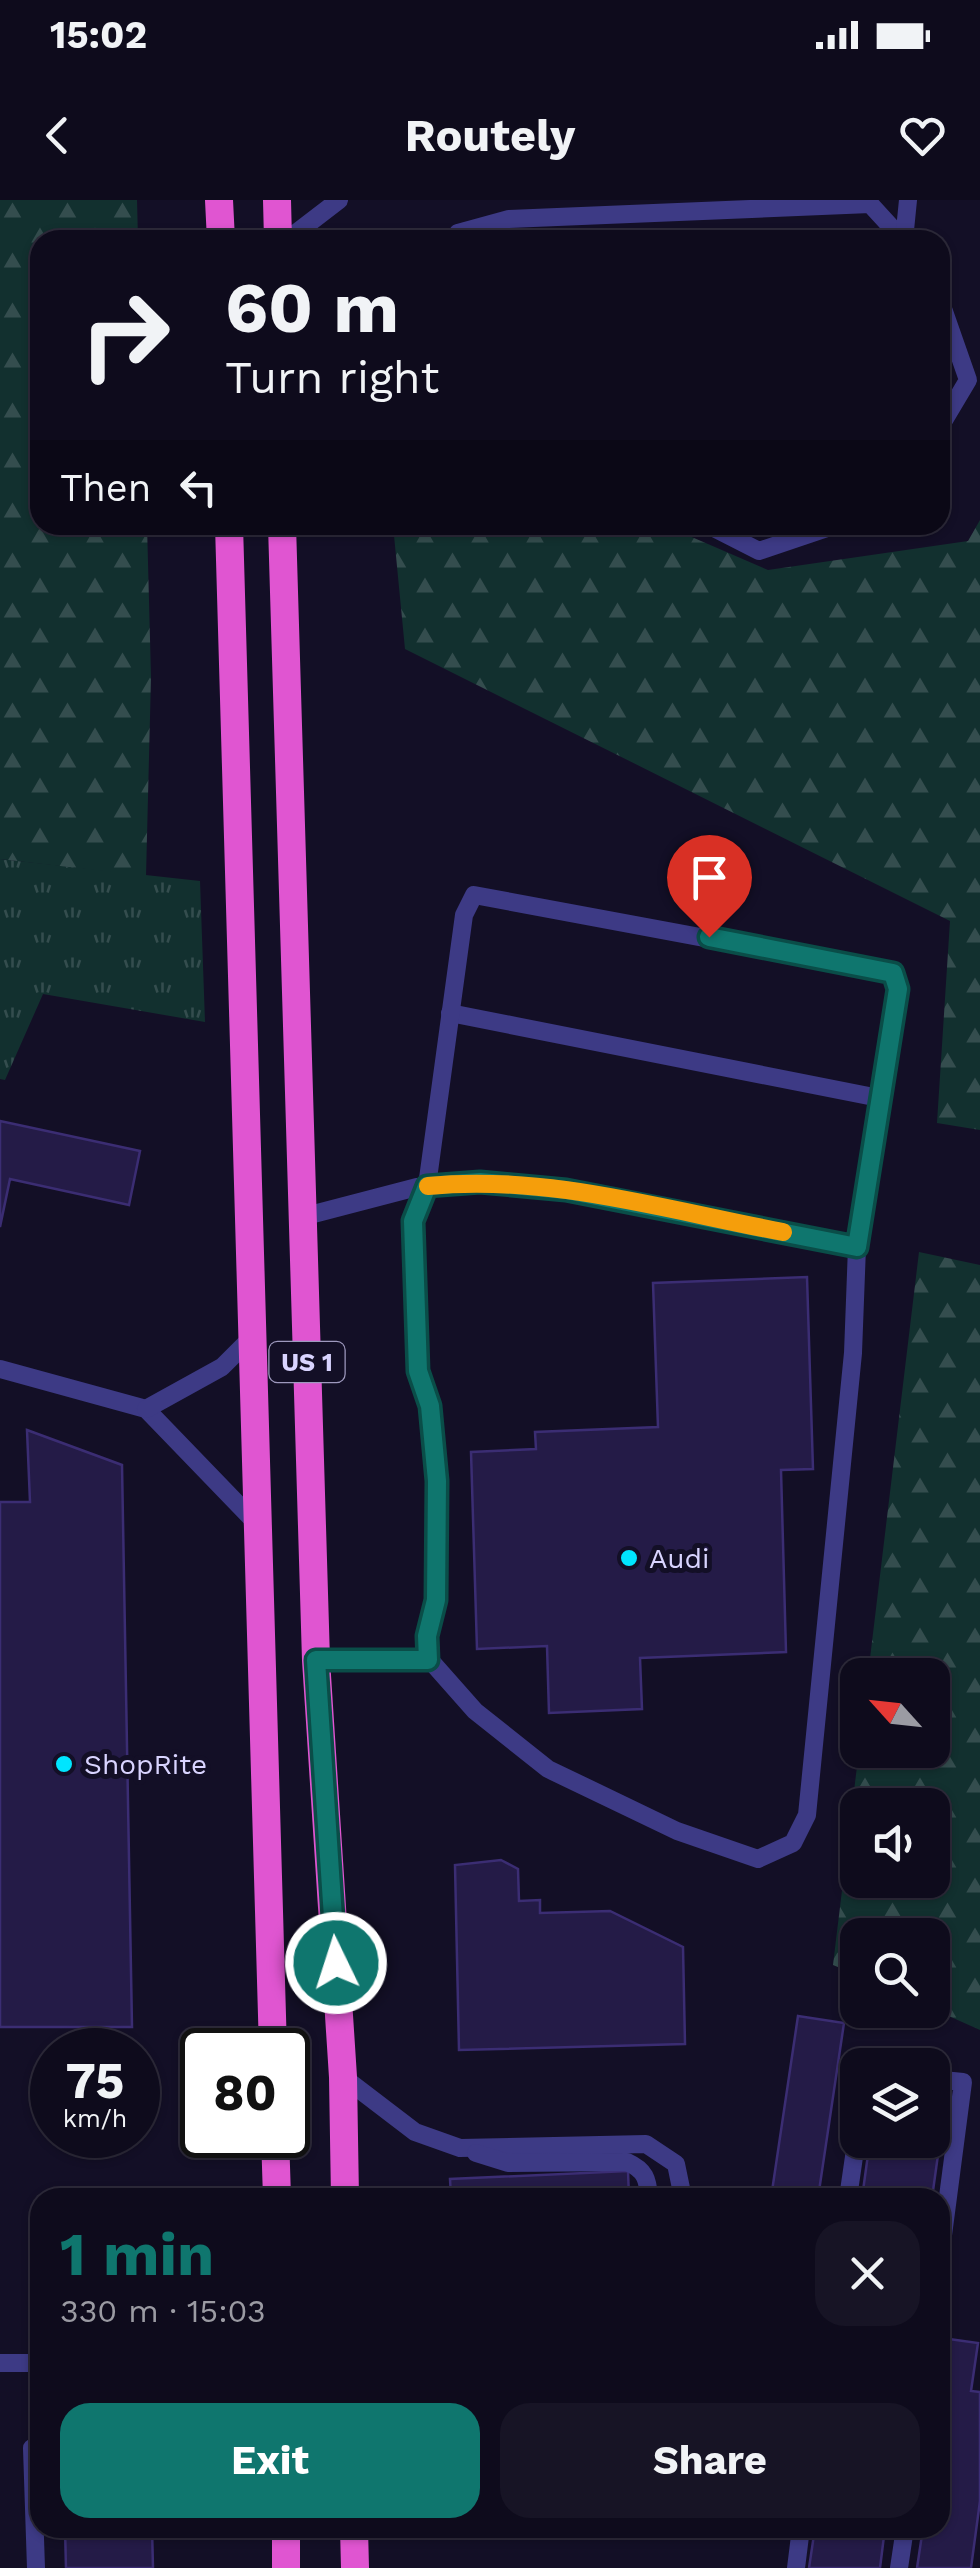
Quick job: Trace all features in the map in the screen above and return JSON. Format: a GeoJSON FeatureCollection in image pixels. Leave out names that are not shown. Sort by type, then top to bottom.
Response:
{"type":"FeatureCollection","features":[{"type":"Feature","properties":{"kind":"highway"},"geometry":{"type":"LineString","coordinates":[[220,200],[220,230]]}},
{"type":"Feature","properties":{"kind":"highway"},"geometry":{"type":"LineString","coordinates":[[276,200],[278,230]]}},
{"type":"Feature","properties":{"kind":"highway","name":"US 1"},"geometry":{"type":"LineString","coordinates":[[229,535],[272,2028]]}},
{"type":"Feature","properties":{"kind":"highway","name":"US 1"},"geometry":{"type":"LineString","coordinates":[[282,535],[316,1660],[343,2077],[345,2188]]}},
{"type":"Feature","properties":{"kind":"highway"},"geometry":{"type":"LineString","coordinates":[[276,2158],[277,2188]]}},
{"type":"Feature","properties":{"kind":"highway"},"geometry":{"type":"LineString","coordinates":[[286,2538],[286,2568]]}},
{"type":"Feature","properties":{"kind":"highway"},"geometry":{"type":"LineString","coordinates":[[354,2538],[355,2568]]}},
{"type":"Feature","properties":{"kind":"lane"},"geometry":{"type":"LineString","coordinates":[[300,230],[339,200]]}},
{"type":"Feature","properties":{"kind":"lane"},"geometry":{"type":"LineString","coordinates":[[508,200],[509,220]]}},
{"type":"Feature","properties":{"kind":"lane"},"geometry":{"type":"LineString","coordinates":[[905,230],[908,200]]}},
{"type":"Feature","properties":{"kind":"lane"},"geometry":{"type":"LineString","coordinates":[[470,230],[509,220],[870,204],[895,230]]}},
{"type":"Feature","properties":{"kind":"lane"},"geometry":{"type":"LineString","coordinates":[[950,329],[968,380],[950,410]]}},
{"type":"Feature","properties":{"kind":"lane"},"geometry":{"type":"LineString","coordinates":[[728,535],[759,551],[806,535]]}},
{"type":"Feature","properties":{"kind":"lane"},"geometry":{"type":"LineString","coordinates":[[474,896],[893,973],[898,989],[857,1247],[854,1353],[808,1815],[794,1843],[758,1859],[726,1850],[548,1769],[475,1711],[428,1660],[427,1636],[436,1600],[437,1481],[430,1406],[418,1371],[413,1221],[427,1186],[450,1014],[464,915],[474,896]]}},
{"type":"Feature","properties":{"kind":"lane"},"geometry":{"type":"LineString","coordinates":[[450,1014],[879,1098]]}},
{"type":"Feature","properties":{"kind":"lane"},"geometry":{"type":"LineString","coordinates":[[302,1217],[427,1186],[480,1182],[566,1190],[857,1247]]}},
{"type":"Feature","properties":{"kind":"lane"},"geometry":{"type":"LineString","coordinates":[[146,1409],[222,1366],[252,1336]]}},
{"type":"Feature","properties":{"kind":"lane"},"geometry":{"type":"LineString","coordinates":[[0,1369],[146,1409],[258,1525]]}},
{"type":"Feature","properties":{"kind":"lane"},"geometry":{"type":"LineString","coordinates":[[316,1660],[428,1660]]}},
{"type":"Feature","properties":{"kind":"lane"},"geometry":{"type":"LineString","coordinates":[[343,2077],[415,2132],[508,2164],[627,2162],[639,2167],[648,2188]]}},
{"type":"Feature","properties":{"kind":"lane"},"geometry":{"type":"LineString","coordinates":[[949,2188],[963,2082],[950,2081]]}},
{"type":"Feature","properties":{"kind":"lane"},"geometry":{"type":"LineString","coordinates":[[460,2148],[646,2144],[676,2164],[681,2188]]}},
{"type":"Feature","properties":{"kind":"lane"},"geometry":{"type":"LineString","coordinates":[[849,2188],[854,2158]]}},
{"type":"Feature","properties":{"kind":"lane"},"geometry":{"type":"LineString","coordinates":[[0,2363],[30,2362]]}},
{"type":"Feature","properties":{"kind":"lane"},"geometry":{"type":"LineString","coordinates":[[35,2538],[36,2568]]}},
{"type":"Feature","properties":{"kind":"lane"},"geometry":{"type":"LineString","coordinates":[[796,2568],[800,2538]]}},
{"type":"Feature","properties":{"kind":"lane"},"geometry":{"type":"LineString","coordinates":[[899,2568],[903,2538]]}},
{"type":"Feature","properties":{"kind":"green space"},"geometry":{"type":"Polygon","coordinates":[[[0,200],[137,200],[138,230],[30,230],[30,535],[147,535],[151,677],[146,876],[0,859],[0,200]]]}},
{"type":"Feature","properties":{"kind":"green space"},"geometry":{"type":"Polygon","coordinates":[[[980,520],[980,1130],[937,1123],[950,921],[405,649],[394,535],[687,535],[768,570],[968,541],[980,520]]]}},
{"type":"Feature","properties":{"kind":"green space"},"geometry":{"type":"Polygon","coordinates":[[[0,859],[200,881],[205,1022],[43,994],[5,1080],[0,1079],[0,859]]]}},
{"type":"Feature","properties":{"kind":"green space"},"geometry":{"type":"Polygon","coordinates":[[[919,1252],[980,1265],[980,2030],[950,2017],[950,1918],[840,1918],[840,1968],[833,1965],[841,1898],[950,1898],[950,1788],[854,1788],[857,1768],[950,1768],[950,1658],[870,1658],[919,1252]]]}},
{"type":"Feature","properties":{"kind":"building"},"geometry":{"type":"Polygon","coordinates":[[[0,1121],[140,1151],[129,1205],[10,1179],[0,1227],[0,1121]]]}},
{"type":"Feature","properties":{"kind":"building","name":"Audi"},"geometry":{"type":"Polygon","coordinates":[[[807,1277],[813,1469],[781,1470],[786,1652],[640,1658],[642,1709],[549,1713],[547,1646],[477,1649],[471,1452],[536,1449],[535,1432],[658,1427],[653,1283],[807,1277]]]}},
{"type":"Feature","properties":{"kind":"building","name":"ShopRite"},"geometry":{"type":"Polygon","coordinates":[[[27,1430],[122,1465],[132,2027],[0,2027],[0,1502],[30,1502],[27,1430]]]}},
{"type":"Feature","properties":{"kind":"building"},"geometry":{"type":"Polygon","coordinates":[[[501,1860],[518,1869],[519,1901],[540,1900],[540,1913],[610,1911],[683,1947],[685,2044],[459,2050],[455,1865],[501,1860]]]}},
{"type":"Feature","properties":{"kind":"building"},"geometry":{"type":"Polygon","coordinates":[[[798,2016],[840,2022],[843,2028],[819,2188],[772,2188],[798,2016]]]}},
{"type":"Feature","properties":{"kind":"building"},"geometry":{"type":"Polygon","coordinates":[[[868,2158],[938,2158],[933,2188],[863,2188],[868,2158]]]}},
{"type":"Feature","properties":{"kind":"building"},"geometry":{"type":"Polygon","coordinates":[[[628,2171],[629,2188],[450,2188],[450,2179],[628,2171]]]}},
{"type":"Feature","properties":{"kind":"building"},"geometry":{"type":"Polygon","coordinates":[[[950,2339],[978,2343],[971,2391],[980,2392],[980,2501],[971,2568],[917,2568],[922,2538],[950,2538],[950,2339]]]}},
{"type":"Feature","properties":{"kind":"building"},"geometry":{"type":"Polygon","coordinates":[[[65,2538],[152,2538],[153,2568],[66,2568],[65,2538]]]}},
{"type":"Feature","properties":{"kind":"building"},"geometry":{"type":"Polygon","coordinates":[[[814,2538],[884,2538],[880,2568],[809,2568],[814,2538]]]}},
{"type":"Feature","properties":{"kind":"slow traffic"},"geometry":{"type":"LineString","coordinates":[[428,1186],[480,1182],[566,1190],[783,1232]]}},
{"type":"Feature","properties":{"kind":"place","name":"Audi"},"geometry":{"type":"Point","coordinates":[629,1558]}},
{"type":"Feature","properties":{"kind":"place","name":"ShopRite"},"geometry":{"type":"Point","coordinates":[64,1764]}},
{"type":"Feature","properties":{"kind":"route"},"geometry":{"type":"LineString","coordinates":[[336,1963],[316,1660],[428,1660],[427,1636],[436,1600],[437,1481],[430,1406],[418,1371],[413,1221],[427,1186],[480,1182],[566,1190],[857,1247],[898,989],[893,973],[709,937]]}}]}
